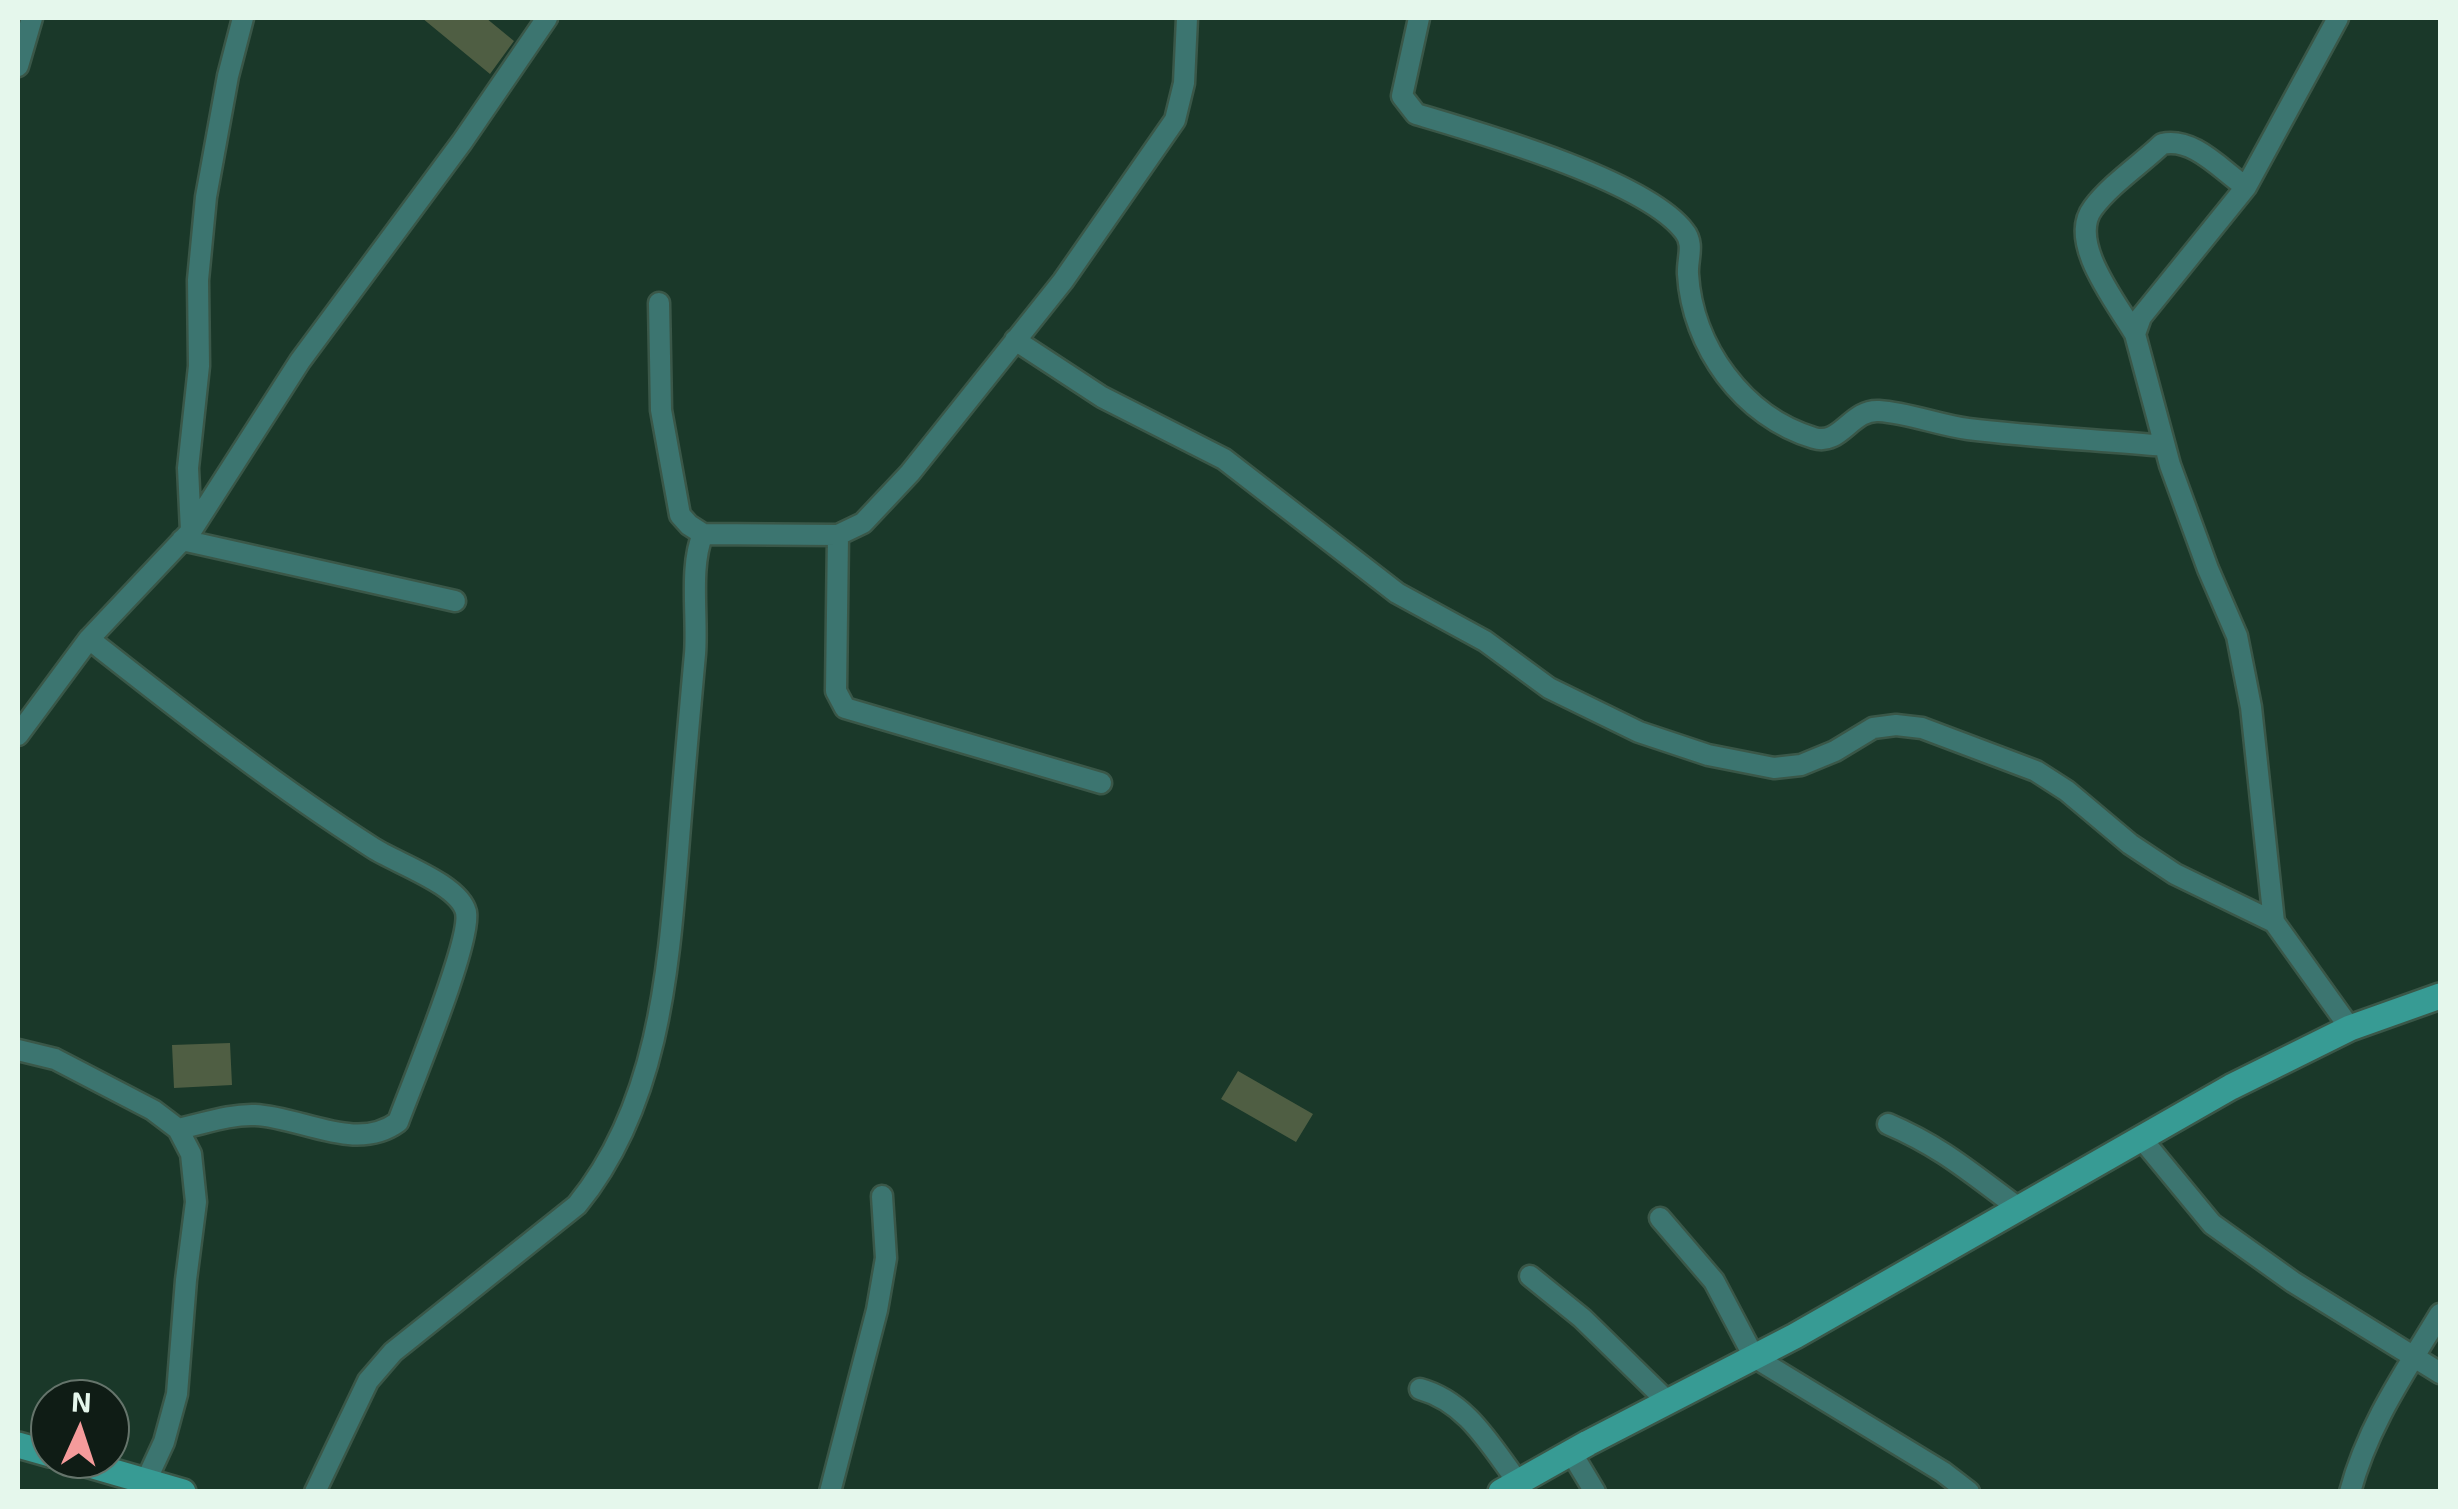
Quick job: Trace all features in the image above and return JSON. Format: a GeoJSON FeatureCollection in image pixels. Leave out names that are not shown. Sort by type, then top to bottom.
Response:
{"type":"FeatureCollection","features":[{"type":"Feature","properties":{"kind":"main road"},"geometry":{"type":"LineString","coordinates":[[1509,1487],[1754,1358],[2294,1053],[2440,996]]}},
{"type":"Feature","properties":{"kind":"main road"},"geometry":{"type":"LineString","coordinates":[[130,1476],[183,1492]]}},
{"type":"Feature","properties":{"kind":"street"},"geometry":{"type":"LineString","coordinates":[[18,66],[32,18]]}},
{"type":"Feature","properties":{"kind":"street"},"geometry":{"type":"LineString","coordinates":[[187,536],[188,468],[199,366],[198,280],[206,196],[224,92],[243,18]]}},
{"type":"Feature","properties":{"kind":"street"},"geometry":{"type":"LineString","coordinates":[[18,735],[90,639],[187,536],[300,361],[462,142],[547,18]]}},
{"type":"Feature","properties":{"kind":"street"},"geometry":{"type":"LineString","coordinates":[[659,304],[661,410],[680,515],[688,525],[703,534],[838,536],[862,523],[910,473],[1063,281],[1175,120],[1184,83],[1187,18]]}},
{"type":"Feature","properties":{"kind":"street"},"geometry":{"type":"LineString","coordinates":[[1418,18],[1402,96],[1416,114],[1574,166],[1654,204],[1686,232],[1691,250],[1687,272],[1694,315],[1711,354],[1741,396],[1785,425],[1818,440],[1841,434],[1854,417],[1874,410],[1964,428],[2164,446]]}},
{"type":"Feature","properties":{"kind":"street"},"geometry":{"type":"LineString","coordinates":[[2135,334],[2141,317],[2246,187],[2338,18]]}},
{"type":"Feature","properties":{"kind":"street"},"geometry":{"type":"LineString","coordinates":[[2246,187],[2189,144],[2162,144],[2092,209],[2084,233],[2087,250],[2135,334],[2164,446],[2208,569],[2237,636],[2251,707],[2274,922]]}},
{"type":"Feature","properties":{"kind":"street"},"geometry":{"type":"LineString","coordinates":[[1015,340],[1102,397],[1224,458],[1397,593],[1485,641],[1549,688],[1639,732],[1708,755],[1774,768],[1801,766],[1874,728],[1922,728],[2036,771],[2175,874],[2274,922],[2350,1028]]}},
{"type":"Feature","properties":{"kind":"street"},"geometry":{"type":"LineString","coordinates":[[315,1492],[368,1381],[393,1352],[577,1205],[599,1178],[630,1111],[649,1062],[664,994],[698,619],[696,549],[703,534]]}},
{"type":"Feature","properties":{"kind":"street"},"geometry":{"type":"LineString","coordinates":[[187,536],[454,601]]}},
{"type":"Feature","properties":{"kind":"street"},"geometry":{"type":"LineString","coordinates":[[838,536],[836,691],[845,708],[1102,782]]}},
{"type":"Feature","properties":{"kind":"street"},"geometry":{"type":"LineString","coordinates":[[90,639],[252,766],[377,851],[452,893],[466,909],[466,930],[454,971],[398,1122],[383,1133],[360,1136],[257,1115],[234,1116],[178,1129]]}},
{"type":"Feature","properties":{"kind":"street"},"geometry":{"type":"LineString","coordinates":[[18,1050],[55,1059],[118,1089],[178,1129],[191,1154],[196,1202],[177,1394],[164,1442],[146,1481]]}},
{"type":"Feature","properties":{"kind":"street"},"geometry":{"type":"LineString","coordinates":[[1888,1124],[1956,1159],[2020,1210]]}},
{"type":"Feature","properties":{"kind":"street"},"geometry":{"type":"LineString","coordinates":[[2141,1138],[2212,1224],[2293,1282],[2440,1373]]}},
{"type":"Feature","properties":{"kind":"street"},"geometry":{"type":"LineString","coordinates":[[830,1492],[877,1310],[886,1258],[882,1196]]}},
{"type":"Feature","properties":{"kind":"street"},"geometry":{"type":"LineString","coordinates":[[1660,1218],[1714,1282],[1754,1358],[1943,1472],[1969,1492]]}},
{"type":"Feature","properties":{"kind":"street"},"geometry":{"type":"LineString","coordinates":[[1530,1276],[1582,1318],[1668,1402]]}},
{"type":"Feature","properties":{"kind":"street"},"geometry":{"type":"LineString","coordinates":[[2350,1492],[2360,1454],[2378,1414],[2440,1314]]}},
{"type":"Feature","properties":{"kind":"street"},"geometry":{"type":"LineString","coordinates":[[1420,1388],[1458,1406],[1509,1487]]}},
{"type":"Feature","properties":{"kind":"street"},"geometry":{"type":"LineString","coordinates":[[1571,1452],[1595,1492]]}},
{"type":"Feature","properties":{"kind":"building"},"geometry":{"type":"Polygon","coordinates":[[[422,18],[486,18],[514,41],[490,74],[422,18]]]}},
{"type":"Feature","properties":{"kind":"building"},"geometry":{"type":"Polygon","coordinates":[[[230,1043],[232,1085],[174,1088],[172,1045],[230,1043]]]}},
{"type":"Feature","properties":{"kind":"building"},"geometry":{"type":"Polygon","coordinates":[[[1238,1071],[1313,1114],[1296,1142],[1221,1099],[1238,1071]]]}}]}
